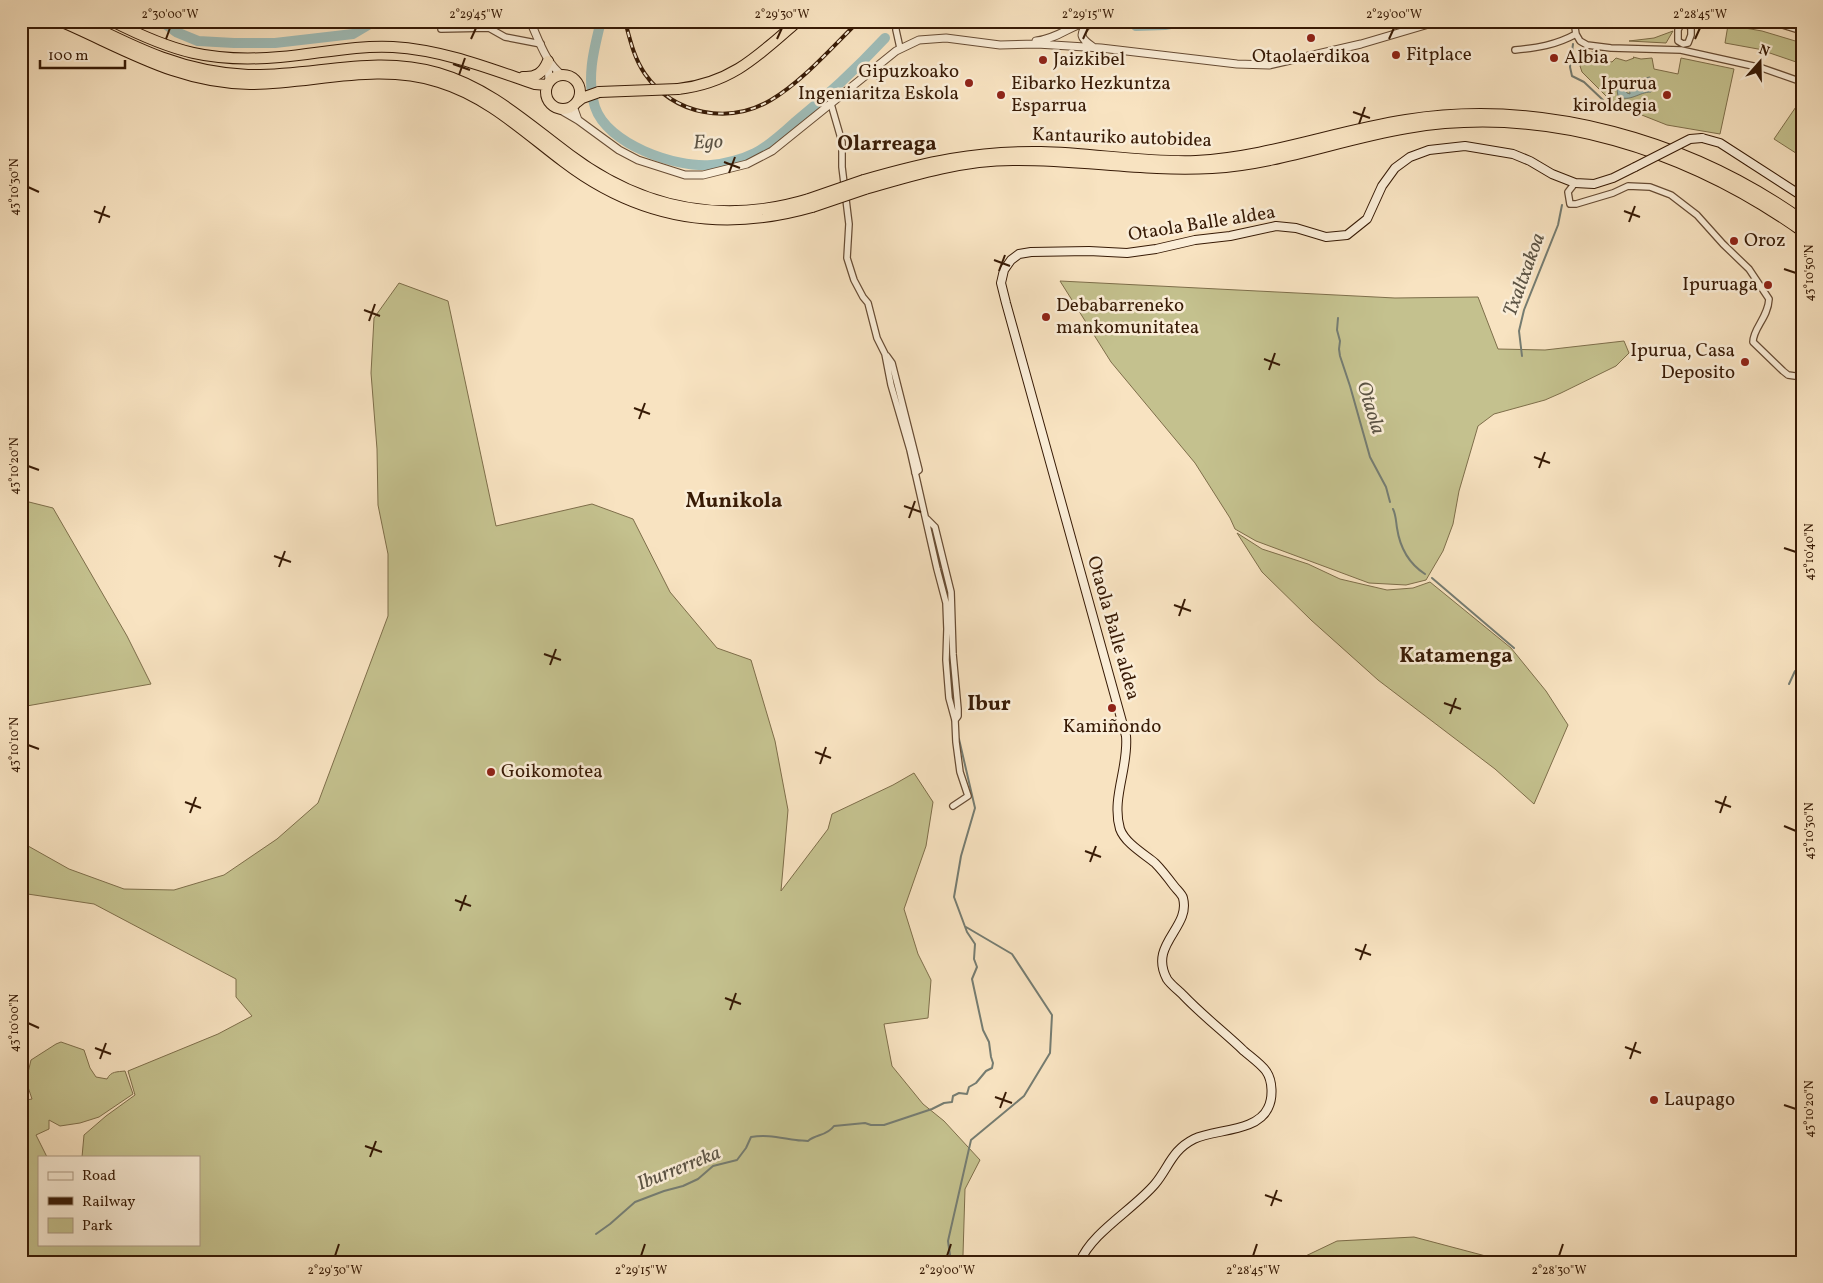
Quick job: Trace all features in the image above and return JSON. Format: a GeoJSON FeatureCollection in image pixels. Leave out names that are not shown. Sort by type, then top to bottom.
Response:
{"type":"FeatureCollection","features":[{"type":"Feature","properties":{"kind":"highway"},"geometry":{"type":"LineString","coordinates":[[60,21],[146,62],[194,77],[249,84],[276,83],[364,69]]}},
{"type":"Feature","properties":{"kind":"highway"},"geometry":{"type":"LineString","coordinates":[[82,21],[172,62],[221,73],[250,75],[364,69]]}},
{"type":"Feature","properties":{"kind":"highway"},"geometry":{"type":"LineString","coordinates":[[112,21],[173,48],[221,58],[280,57],[364,47],[391,47],[443,54],[521,77],[534,77],[543,71],[547,59]]}},
{"type":"Feature","properties":{"kind":"highway"},"geometry":{"type":"LineString","coordinates":[[522,80],[554,107],[559,109],[569,109],[592,92],[678,89],[709,83],[733,73],[760,54],[798,21]]}},
{"type":"Feature","properties":{"kind":"highway","name":"Kantauriko autobidea"},"geometry":{"type":"LineString","coordinates":[[364,69],[438,72],[469,84],[508,107],[590,170],[609,181],[649,198],[671,205],[700,210],[731,212],[811,203],[935,160],[991,153],[1042,152],[1168,161],[1224,159],[1275,150],[1406,120],[1453,115],[1515,114],[1553,118],[1593,126],[1650,143],[1724,174],[1802,220]]}},
{"type":"Feature","properties":{"kind":"highway"},"geometry":{"type":"LineString","coordinates":[[508,74],[535,84],[548,84]]}},
{"type":"Feature","properties":{"kind":"highway"},"geometry":{"type":"LineString","coordinates":[[547,100],[548,84],[557,76],[562,75],[568,76],[592,92]]}},
{"type":"Feature","properties":{"kind":"highway"},"geometry":{"type":"LineString","coordinates":[[575,104],[580,92],[577,82]]}},
{"type":"Feature","properties":{"kind":"highway","name":"Kantauriko autobidea"},"geometry":{"type":"LineString","coordinates":[[865,185],[940,169],[1012,160],[1085,163],[1139,168],[1228,167],[1290,156],[1407,128],[1453,122],[1514,121],[1591,133],[1682,162],[1752,200],[1802,231]]}},
{"type":"Feature","properties":{"kind":"main road","name":"Otaola Balle aldea"},"geometry":{"type":"LineString","coordinates":[[1080,1262],[1091,1244],[1140,1200],[1156,1182],[1179,1148],[1195,1138],[1258,1120],[1268,1108],[1272,1090],[1267,1072],[1200,1012],[1168,979],[1163,967],[1162,955],[1169,938],[1181,921],[1184,910],[1183,897],[1156,864],[1130,842],[1120,830],[1117,804],[1128,750],[1126,736],[1006,304],[1001,282],[1004,270],[1011,260],[1020,254],[1030,252],[1089,251],[1127,253],[1156,249],[1195,240],[1230,236],[1276,226],[1296,228],[1326,237],[1346,235],[1367,219],[1382,186],[1395,168],[1410,157],[1429,150],[1465,146],[1513,154],[1530,161],[1552,174],[1575,183],[1594,184],[1612,178],[1690,139],[1702,138],[1720,143],[1802,196]]}},
{"type":"Feature","properties":{"kind":"street"},"geometry":{"type":"LineString","coordinates":[[530,21],[547,59],[548,84]]}},
{"type":"Feature","properties":{"kind":"street"},"geometry":{"type":"LineString","coordinates":[[896,21],[898,49]]}},
{"type":"Feature","properties":{"kind":"street"},"geometry":{"type":"LineString","coordinates":[[1091,21],[1083,29],[1082,35],[1083,40],[1094,48]]}},
{"type":"Feature","properties":{"kind":"street"},"geometry":{"type":"LineString","coordinates":[[559,109],[578,120],[619,150],[638,160],[685,175],[729,170],[760,159],[772,151],[870,70],[898,49],[919,40],[946,38],[993,43],[1039,41],[1052,38],[1084,22],[1091,21]]}},
{"type":"Feature","properties":{"kind":"street"},"geometry":{"type":"LineString","coordinates":[[993,43],[1000,45],[1037,44],[1094,48],[1237,64],[1269,65],[1361,44],[1439,21]]}},
{"type":"Feature","properties":{"kind":"street"},"geometry":{"type":"LineString","coordinates":[[1574,21],[1576,34],[1580,41],[1587,46],[1674,49],[1762,68],[1802,82]]}},
{"type":"Feature","properties":{"kind":"street"},"geometry":{"type":"LineString","coordinates":[[1770,21],[1802,32]]}},
{"type":"Feature","properties":{"kind":"street"},"geometry":{"type":"LineString","coordinates":[[489,28],[494,22]]}},
{"type":"Feature","properties":{"kind":"street"},"geometry":{"type":"LineString","coordinates":[[1681,44],[1677,38],[1679,27],[1683,23],[1690,23],[1691,32],[1688,43]]}},
{"type":"Feature","properties":{"kind":"street"},"geometry":{"type":"LineString","coordinates":[[441,30],[489,28],[504,37],[541,44]]}},
{"type":"Feature","properties":{"kind":"street"},"geometry":{"type":"LineString","coordinates":[[1515,50],[1561,42],[1576,34]]}},
{"type":"Feature","properties":{"kind":"street"},"geometry":{"type":"LineString","coordinates":[[1674,49],[1681,44],[1688,43],[1701,54]]}},
{"type":"Feature","properties":{"kind":"street"},"geometry":{"type":"LineString","coordinates":[[547,59],[562,75]]}},
{"type":"Feature","properties":{"kind":"street"},"geometry":{"type":"LineString","coordinates":[[870,70],[880,77]]}},
{"type":"Feature","properties":{"kind":"street"},"geometry":{"type":"LineString","coordinates":[[575,104],[578,120]]}},
{"type":"Feature","properties":{"kind":"street"},"geometry":{"type":"LineString","coordinates":[[831,104],[842,142],[842,167],[849,224],[847,258],[862,298],[868,303],[877,338],[885,354],[892,362],[919,470],[915,473],[946,602],[948,629],[946,660],[949,698],[955,720],[960,772],[968,796],[953,806]]}},
{"type":"Feature","properties":{"kind":"street"},"geometry":{"type":"LineString","coordinates":[[1575,183],[1568,192],[1570,204],[1614,193],[1628,186],[1639,186],[1658,189],[1671,195],[1697,215],[1749,269],[1769,299],[1765,317],[1753,335],[1753,342],[1788,375],[1802,378]]}},
{"type":"Feature","properties":{"kind":"green space"},"geometry":{"type":"Polygon","coordinates":[[[1728,25],[1762,31],[1802,43],[1802,64],[1758,49],[1725,43],[1728,25]]]}},
{"type":"Feature","properties":{"kind":"green space"},"geometry":{"type":"Polygon","coordinates":[[[1673,31],[1666,43],[1629,41],[1654,38],[1673,31]]]}},
{"type":"Feature","properties":{"kind":"green space","name":"Ipurua kiroldegia"},"geometry":{"type":"Polygon","coordinates":[[[1592,52],[1600,53],[1603,55],[1604,60],[1612,62],[1616,58],[1626,61],[1633,57],[1641,59],[1652,58],[1654,69],[1678,74],[1681,58],[1734,69],[1720,134],[1667,125],[1614,104],[1582,72],[1580,66],[1587,54],[1592,52]]]}},
{"type":"Feature","properties":{"kind":"green space"},"geometry":{"type":"Polygon","coordinates":[[[1802,98],[1802,157],[1774,139],[1802,98]]]}},
{"type":"Feature","properties":{"kind":"green space"},"geometry":{"type":"Polygon","coordinates":[[[1060,281],[1395,298],[1478,297],[1498,349],[1545,350],[1624,341],[1629,353],[1616,366],[1561,393],[1545,400],[1494,414],[1478,426],[1459,491],[1453,524],[1443,551],[1426,580],[1406,585],[1369,583],[1256,541],[1235,529],[1195,463],[1111,362],[1060,281]]]}},
{"type":"Feature","properties":{"kind":"green space"},"geometry":{"type":"Polygon","coordinates":[[[399,283],[448,301],[496,526],[592,504],[633,519],[670,592],[717,648],[751,660],[775,741],[788,810],[781,891],[828,829],[832,814],[914,773],[933,802],[926,846],[904,909],[918,954],[931,980],[928,1018],[884,1024],[892,1066],[923,1104],[944,1121],[980,1160],[965,1189],[963,1255],[955,1262],[24,1262],[27,1208],[25,1125],[21,1115],[21,1101],[32,1099],[26,1081],[31,1060],[61,1042],[84,1050],[90,1068],[96,1077],[107,1079],[112,1073],[125,1071],[133,1094],[99,1117],[80,1123],[60,1126],[49,1120],[49,1129],[36,1135],[46,1156],[38,1156],[38,1246],[200,1246],[200,1156],[82,1156],[84,1135],[135,1095],[128,1071],[218,1034],[252,1016],[236,997],[236,979],[94,904],[21,893],[21,842],[69,869],[124,889],[174,890],[224,875],[277,839],[318,803],[388,616],[388,554],[378,505],[377,449],[371,373],[374,318],[399,283]]]}},
{"type":"Feature","properties":{"kind":"green space"},"geometry":{"type":"Polygon","coordinates":[[[21,500],[53,508],[127,636],[151,684],[21,707],[21,500]]]}},
{"type":"Feature","properties":{"kind":"green space"},"geometry":{"type":"Polygon","coordinates":[[[1237,533],[1262,549],[1308,564],[1340,579],[1387,590],[1413,588],[1430,582],[1511,648],[1546,691],[1568,725],[1534,804],[1495,769],[1378,680],[1311,620],[1262,572],[1237,533]]]}},
{"type":"Feature","properties":{"kind":"green space"},"geometry":{"type":"Polygon","coordinates":[[[1414,1237],[1497,1259],[1499,1262],[1293,1262],[1337,1241],[1414,1237]]]}},
{"type":"Feature","properties":{"kind":"water"},"geometry":{"type":"Polygon","coordinates":[[[1650,77],[1653,89],[1651,92],[1630,98],[1618,96],[1617,90],[1621,87],[1625,88],[1627,93],[1630,94],[1628,81],[1650,77]]]}},
{"type":"Feature","properties":{"kind":"waterway"},"geometry":{"type":"LineString","coordinates":[[161,21],[176,32],[198,41],[234,43],[275,43],[353,34],[375,21]]}},
{"type":"Feature","properties":{"kind":"waterway","name":"Ego"},"geometry":{"type":"LineString","coordinates":[[601,21],[592,64],[591,85],[595,107],[602,120],[613,132],[644,151],[662,158],[696,165],[711,165],[734,161],[765,147],[829,93],[885,38]]}},
{"type":"Feature","properties":{"kind":"waterway"},"geometry":{"type":"LineString","coordinates":[[1136,26],[1165,25],[1187,21]]}},
{"type":"Feature","properties":{"kind":"waterway","name":"Txaltxakoa"},"geometry":{"type":"LineString","coordinates":[[1573,44],[1570,67],[1572,76],[1584,82],[1603,100]]}},
{"type":"Feature","properties":{"kind":"waterway","name":"Txaltxakoa"},"geometry":{"type":"LineString","coordinates":[[1522,356],[1519,331],[1524,310],[1558,225],[1562,205]]}},
{"type":"Feature","properties":{"kind":"waterway","name":"Otaola"},"geometry":{"type":"LineString","coordinates":[[1338,318],[1337,330],[1340,341],[1340,356],[1370,457],[1386,487],[1390,502]]}},
{"type":"Feature","properties":{"kind":"waterway","name":"Otaola"},"geometry":{"type":"LineString","coordinates":[[1393,509],[1398,535],[1403,548],[1409,560],[1425,574]]}},
{"type":"Feature","properties":{"kind":"waterway","name":"Otaola"},"geometry":{"type":"LineString","coordinates":[[1432,578],[1514,648]]}},
{"type":"Feature","properties":{"kind":"waterway"},"geometry":{"type":"LineString","coordinates":[[1789,684],[1795,671],[1802,667]]}},
{"type":"Feature","properties":{"kind":"waterway","name":"Iburrerreka"},"geometry":{"type":"LineString","coordinates":[[596,1234],[635,1202],[683,1186],[698,1179],[713,1166],[737,1160],[751,1137],[768,1136],[808,1141],[828,1132],[834,1126],[865,1123],[884,1125],[932,1109],[944,1103],[952,1102],[953,1096],[959,1093],[967,1094],[969,1087],[976,1083],[986,1071],[992,1068],[993,1063],[989,1042],[983,1030],[972,979],[977,967],[974,959],[975,944],[967,932],[954,897],[961,856],[975,808],[959,739]]}},
{"type":"Feature","properties":{"kind":"waterway"},"geometry":{"type":"LineString","coordinates":[[951,1262],[948,1241],[971,1140],[1024,1096],[1050,1053],[1052,1015],[1012,954],[966,927]]}},
{"type":"Feature","properties":{"kind":"railway"},"geometry":{"type":"LineString","coordinates":[[625,21],[638,62],[657,88],[671,99],[687,107],[703,112],[720,114],[755,108],[783,92],[806,74],[859,21]]}},
{"type":"Feature","properties":{"kind":"place","name":"Otaolaerdikoa"},"geometry":{"type":"Point","coordinates":[1311,38]}},
{"type":"Feature","properties":{"kind":"place","name":"Fitplace"},"geometry":{"type":"Point","coordinates":[1396,55]}},
{"type":"Feature","properties":{"kind":"place","name":"Albia"},"geometry":{"type":"Point","coordinates":[1554,58]}},
{"type":"Feature","properties":{"kind":"place","name":"Jaizkibel"},"geometry":{"type":"Point","coordinates":[1043,60]}},
{"type":"Feature","properties":{"kind":"place","name":"Gipuzkoako Ingeniaritza Eskola"},"geometry":{"type":"Point","coordinates":[969,83]}},
{"type":"Feature","properties":{"kind":"place","name":"Eibarko Hezkuntza Esparrua"},"geometry":{"type":"Point","coordinates":[1001,95]}},
{"type":"Feature","properties":{"kind":"place","name":"Ipurua kiroldegia"},"geometry":{"type":"Point","coordinates":[1667,95]}},
{"type":"Feature","properties":{"kind":"place","name":"Oroz"},"geometry":{"type":"Point","coordinates":[1734,241]}},
{"type":"Feature","properties":{"kind":"place","name":"Ipuruaga"},"geometry":{"type":"Point","coordinates":[1768,285]}},
{"type":"Feature","properties":{"kind":"place","name":"Debabarreneko mankomunitatea"},"geometry":{"type":"Point","coordinates":[1046,317]}},
{"type":"Feature","properties":{"kind":"place","name":"Ipurua, Casa Deposito"},"geometry":{"type":"Point","coordinates":[1745,362]}},
{"type":"Feature","properties":{"kind":"place","name":"Kamiñondo"},"geometry":{"type":"Point","coordinates":[1112,708]}},
{"type":"Feature","properties":{"kind":"place","name":"Goikomotea"},"geometry":{"type":"Point","coordinates":[491,772]}},
{"type":"Feature","properties":{"kind":"place","name":"Laupago"},"geometry":{"type":"Point","coordinates":[1654,1100]}},
{"type":"Feature","properties":{"kind":"district","name":"Olarreaga"},"geometry":{"type":"Point","coordinates":[887,144]}},
{"type":"Feature","properties":{"kind":"district","name":"Munikola"},"geometry":{"type":"Point","coordinates":[734,501]}},
{"type":"Feature","properties":{"kind":"district","name":"Katamenga"},"geometry":{"type":"Point","coordinates":[1456,656]}},
{"type":"Feature","properties":{"kind":"district","name":"Ibur"},"geometry":{"type":"Point","coordinates":[989,704]}}]}
